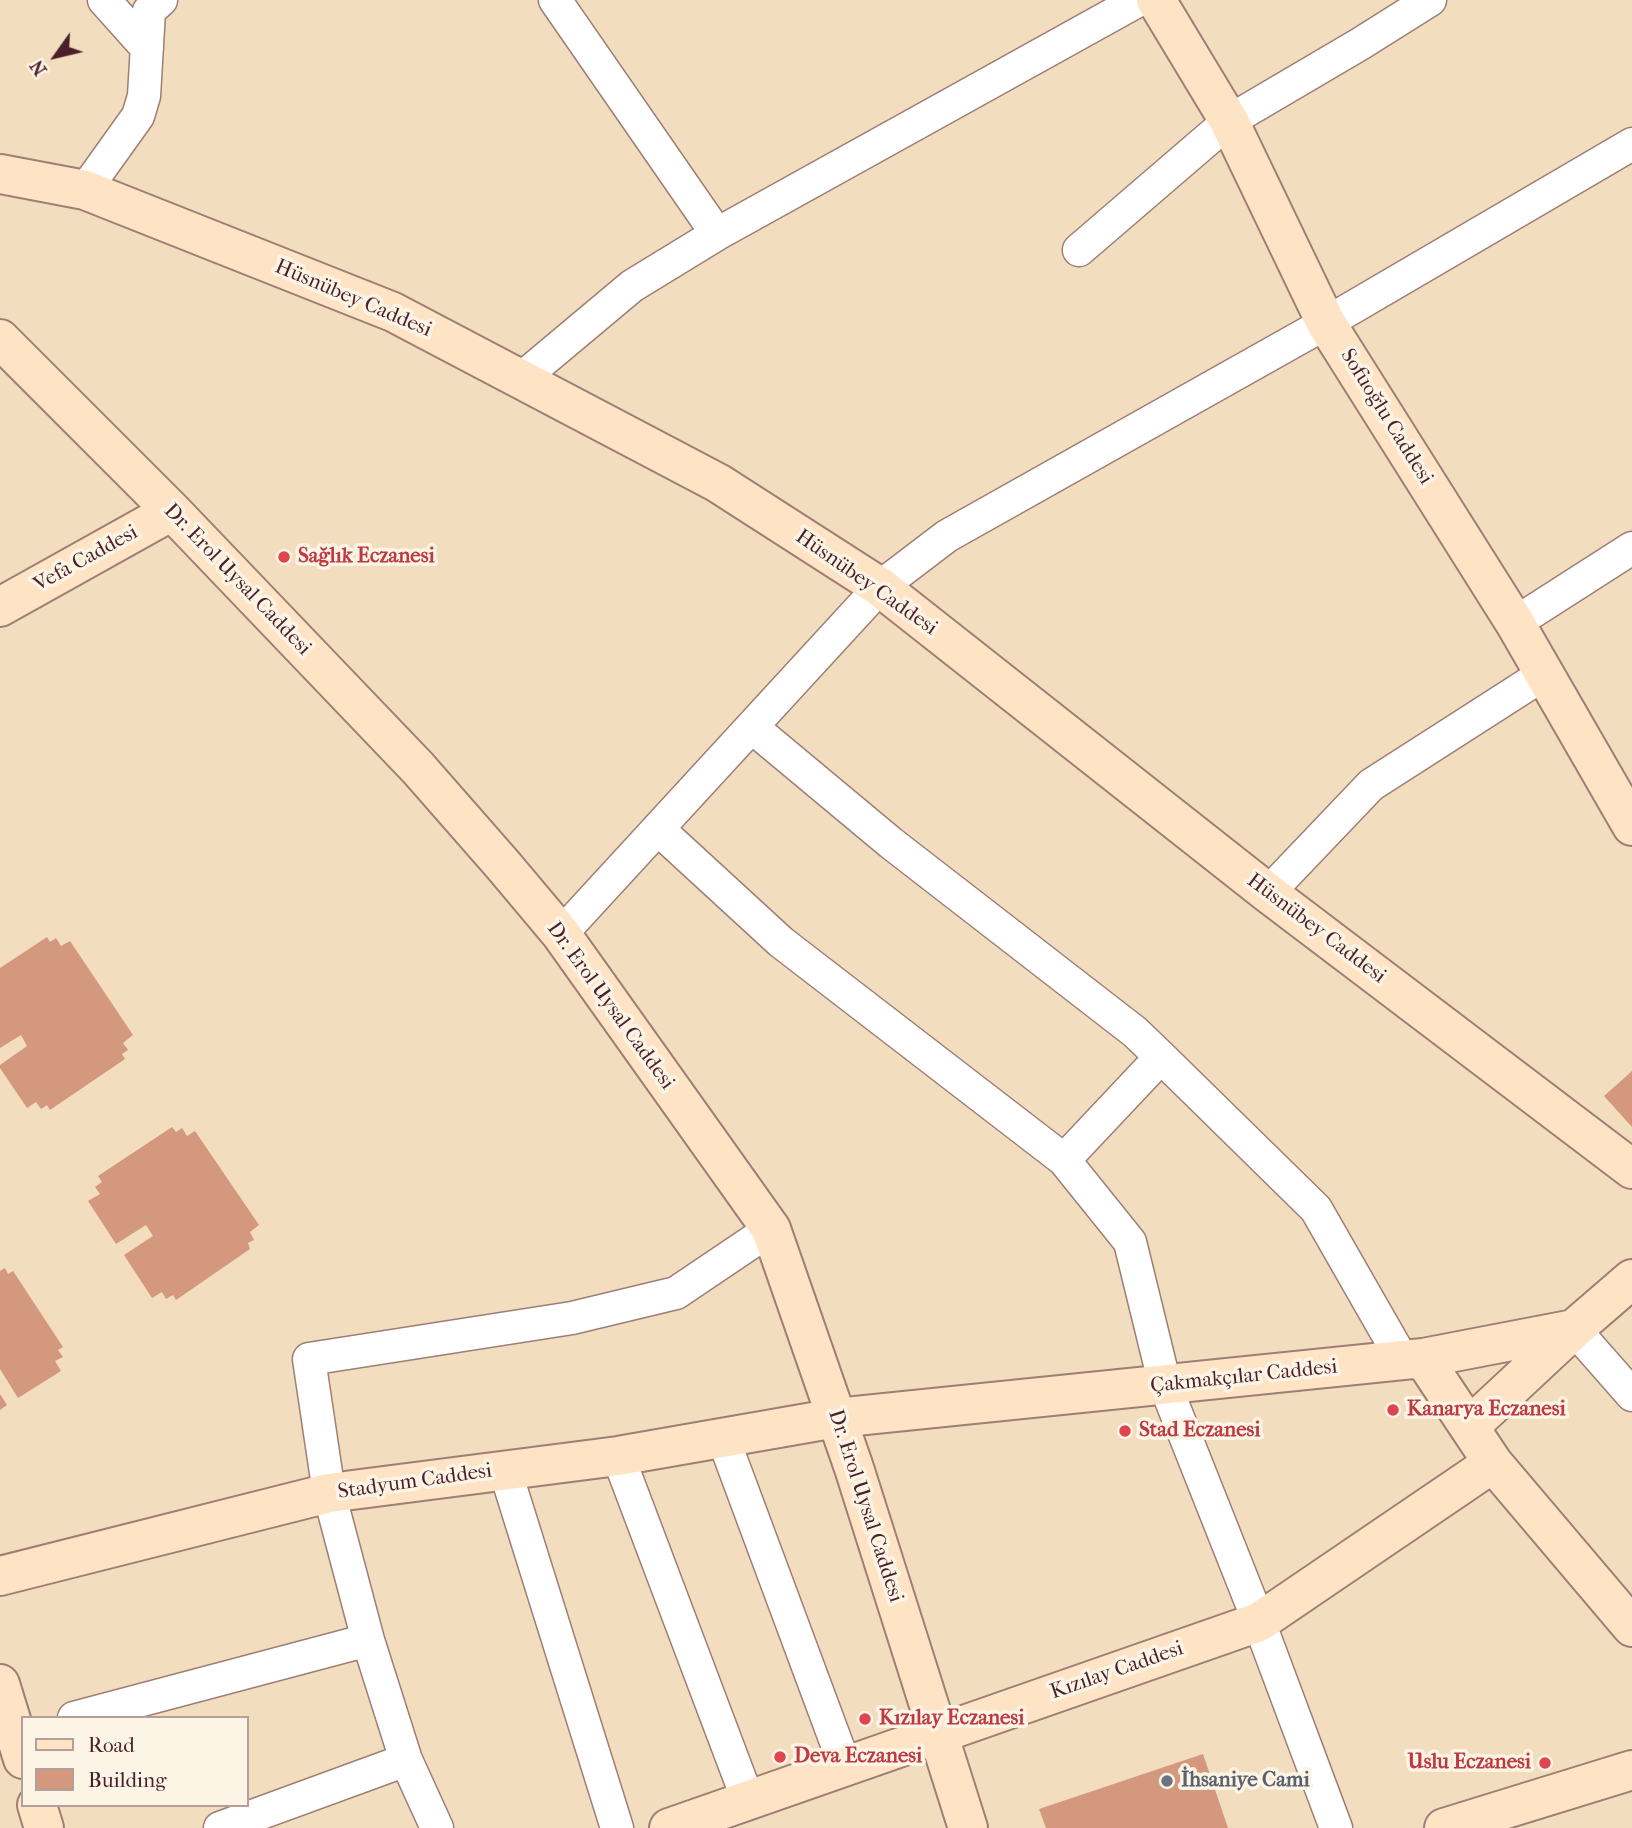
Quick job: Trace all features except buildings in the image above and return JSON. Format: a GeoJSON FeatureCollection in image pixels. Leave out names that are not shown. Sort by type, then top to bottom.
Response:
{"type":"FeatureCollection","features":[{"type":"Feature","properties":{"kind":"street"},"geometry":{"type":"LineString","coordinates":[[104,0],[147,48]]}},
{"type":"Feature","properties":{"kind":"street"},"geometry":{"type":"LineString","coordinates":[[85,190],[138,116],[144,96],[149,11],[161,0]]}},
{"type":"Feature","properties":{"kind":"street"},"geometry":{"type":"LineString","coordinates":[[555,0],[717,234]]}},
{"type":"Feature","properties":{"kind":"street"},"geometry":{"type":"LineString","coordinates":[[521,379],[632,286],[717,234],[1139,0]]}},
{"type":"Feature","properties":{"kind":"street","name":"Sofuoğlu Caddesi"},"geometry":{"type":"LineString","coordinates":[[1156,0],[1229,121],[1326,323],[1515,623],[1632,826]]}},
{"type":"Feature","properties":{"kind":"street"},"geometry":{"type":"LineString","coordinates":[[1079,250],[1229,121],[1430,0]]}},
{"type":"Feature","properties":{"kind":"street"},"geometry":{"type":"LineString","coordinates":[[561,934],[880,587],[947,536],[1326,323],[1632,145]]}},
{"type":"Feature","properties":{"kind":"street","name":"Hüsnübey Caddesi"},"geometry":{"type":"LineString","coordinates":[[0,174],[85,190],[393,312],[718,483],[880,587],[1268,893],[1632,1169]]}},
{"type":"Feature","properties":{"kind":"street","name":"Dr. Erol Uysal Caddesi"},"geometry":{"type":"LineString","coordinates":[[0,339],[172,511],[418,768],[561,934],[771,1229],[836,1418],[968,1828]]}},
{"type":"Feature","properties":{"kind":"street","name":"Vefa Caddesi"},"geometry":{"type":"LineString","coordinates":[[0,607],[172,511]]}},
{"type":"Feature","properties":{"kind":"street"},"geometry":{"type":"LineString","coordinates":[[1515,623],[1632,548]]}},
{"type":"Feature","properties":{"kind":"street"},"geometry":{"type":"LineString","coordinates":[[1268,893],[1371,785],[1544,674]]}},
{"type":"Feature","properties":{"kind":"street"},"geometry":{"type":"LineString","coordinates":[[752,728],[891,843],[1135,1032],[1316,1209],[1413,1359],[1469,1427],[1493,1463],[1632,1628]]}},
{"type":"Feature","properties":{"kind":"street"},"geometry":{"type":"LineString","coordinates":[[657,829],[780,942],[1064,1160],[1129,1242],[1165,1385],[1259,1622],[1336,1828]]}},
{"type":"Feature","properties":{"kind":"street"},"geometry":{"type":"LineString","coordinates":[[1064,1160],[1161,1058]]}},
{"type":"Feature","properties":{"kind":"street"},"geometry":{"type":"LineString","coordinates":[[437,1828],[406,1760],[368,1640],[329,1493],[309,1359],[572,1318],[676,1293],[771,1229]]}},
{"type":"Feature","properties":{"kind":"street","name":"Çakmakçılar Caddesi"},"geometry":{"type":"LineString","coordinates":[[836,1418],[1413,1359],[1574,1329],[1629,1289]]}},
{"type":"Feature","properties":{"kind":"street"},"geometry":{"type":"LineString","coordinates":[[1469,1427],[1574,1329],[1632,1395]]}},
{"type":"Feature","properties":{"kind":"street","name":"Stadyum Caddesi"},"geometry":{"type":"LineString","coordinates":[[0,1576],[329,1493],[618,1456],[836,1418]]}},
{"type":"Feature","properties":{"kind":"street"},"geometry":{"type":"LineString","coordinates":[[723,1438],[845,1766]]}},
{"type":"Feature","properties":{"kind":"street"},"geometry":{"type":"LineString","coordinates":[[618,1456],[748,1800]]}},
{"type":"Feature","properties":{"kind":"street","name":"Kızılay Caddesi"},"geometry":{"type":"LineString","coordinates":[[669,1828],[1259,1622],[1493,1463]]}},
{"type":"Feature","properties":{"kind":"street"},"geometry":{"type":"LineString","coordinates":[[505,1470],[617,1828]]}},
{"type":"Feature","properties":{"kind":"street"},"geometry":{"type":"LineString","coordinates":[[82,1716],[368,1640]]}},
{"type":"Feature","properties":{"kind":"street"},"geometry":{"type":"LineString","coordinates":[[0,1684],[20,1741]]}},
{"type":"Feature","properties":{"kind":"street"},"geometry":{"type":"LineString","coordinates":[[220,1828],[406,1760]]}},
{"type":"Feature","properties":{"kind":"street"},"geometry":{"type":"LineString","coordinates":[[1444,1828],[1632,1770]]}},
{"type":"Feature","properties":{"kind":"street"},"geometry":{"type":"LineString","coordinates":[[38,1807],[44,1828]]}},
{"type":"Feature","properties":{"kind":"place","name":"Sağlık Eczanesi"},"geometry":{"type":"Point","coordinates":[284,557]}},
{"type":"Feature","properties":{"kind":"place","name":"Kanarya Eczanesi"},"geometry":{"type":"Point","coordinates":[1393,1410]}},
{"type":"Feature","properties":{"kind":"place","name":"Stad Eczanesi"},"geometry":{"type":"Point","coordinates":[1125,1431]}},
{"type":"Feature","properties":{"kind":"place","name":"Kızılay Eczanesi"},"geometry":{"type":"Point","coordinates":[865,1719]}},
{"type":"Feature","properties":{"kind":"place","name":"Deva Eczanesi"},"geometry":{"type":"Point","coordinates":[780,1757]}},
{"type":"Feature","properties":{"kind":"place","name":"Uslu Eczanesi"},"geometry":{"type":"Point","coordinates":[1545,1763]}},
{"type":"Feature","properties":{"kind":"place","name":"İhsaniye Cami"},"geometry":{"type":"Point","coordinates":[1167,1781]}}]}
